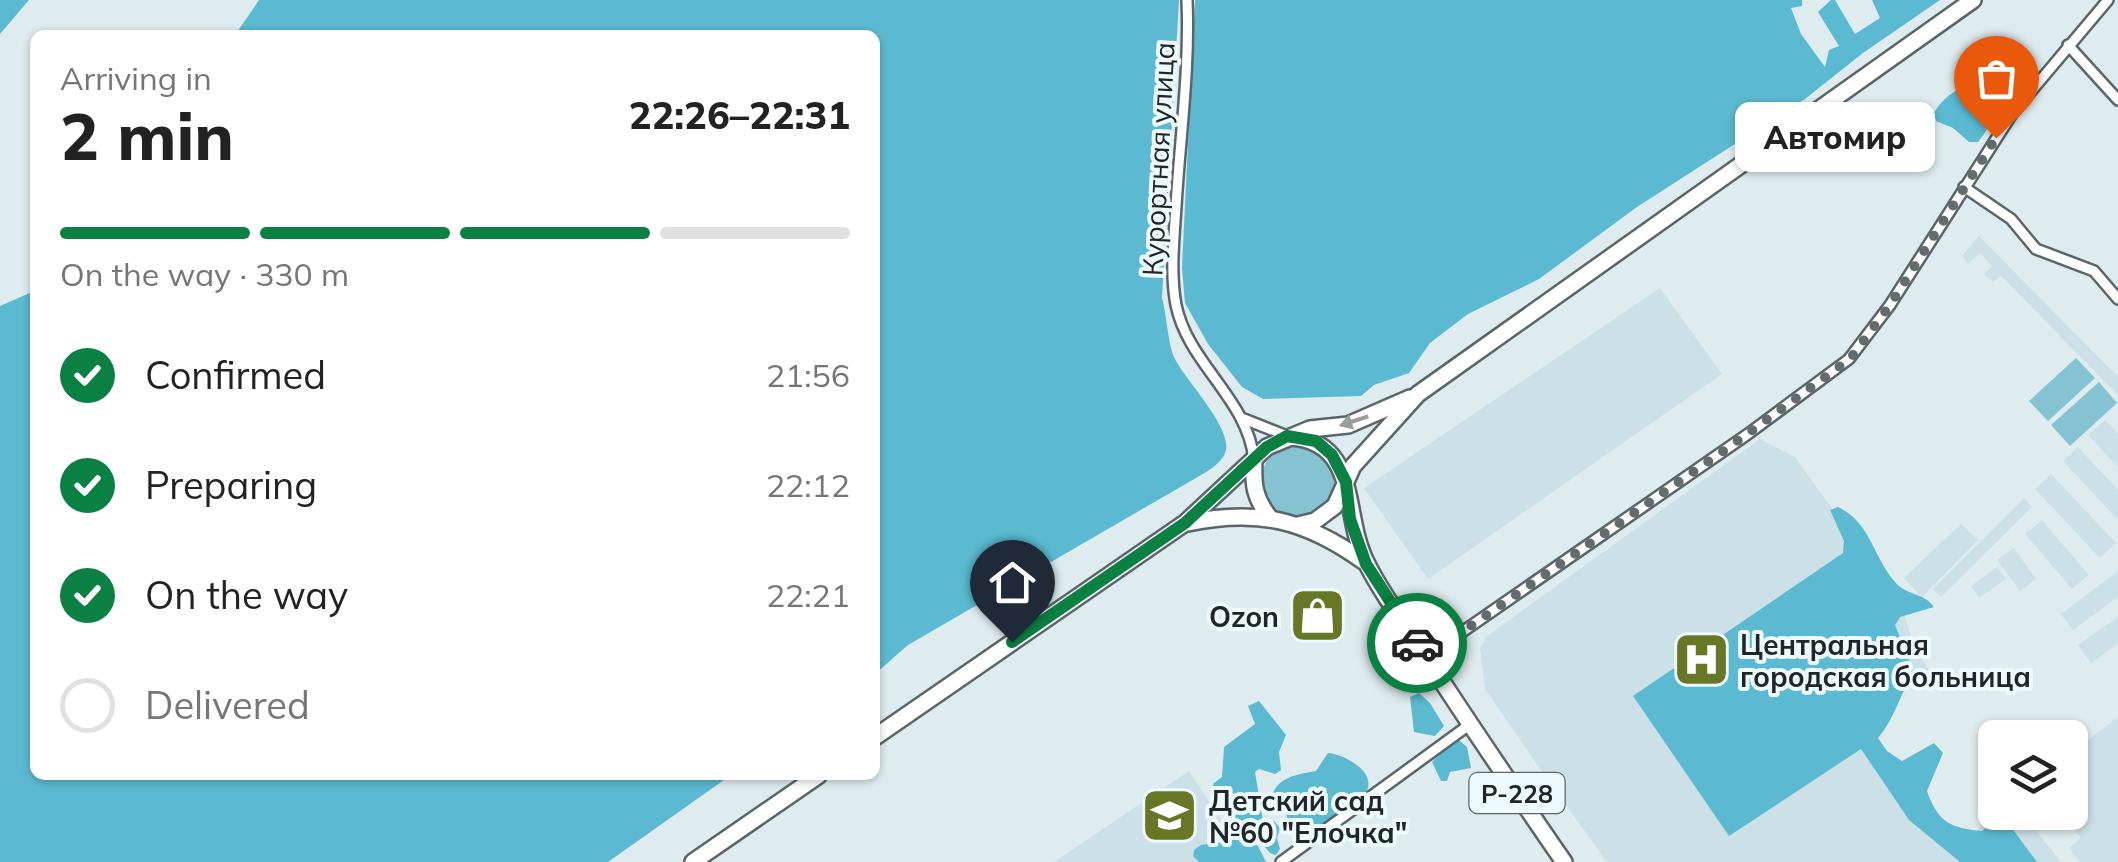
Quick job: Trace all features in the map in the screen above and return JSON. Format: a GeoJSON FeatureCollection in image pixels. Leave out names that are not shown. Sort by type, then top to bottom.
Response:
{"type":"FeatureCollection","features":[{"type":"Feature","properties":{"kind":"main road"},"geometry":{"type":"LineString","coordinates":[[880,733],[1185,523],[1267,447],[1310,429],[1348,426],[1418,394],[1973,0]]}},
{"type":"Feature","properties":{"kind":"main road"},"geometry":{"type":"LineString","coordinates":[[1298,524],[1315,521],[1335,506],[1371,443],[1418,394]]}},
{"type":"Feature","properties":{"kind":"main road","name":"Р-228"},"geometry":{"type":"LineString","coordinates":[[1287,436],[1316,441],[1326,448],[1346,482],[1350,519],[1366,564],[1564,862]]}},
{"type":"Feature","properties":{"kind":"main road"},"geometry":{"type":"LineString","coordinates":[[1254,460],[1253,487],[1258,503],[1270,518]]}},
{"type":"Feature","properties":{"kind":"main road"},"geometry":{"type":"LineString","coordinates":[[1185,523],[1224,515],[1270,518]]}},
{"type":"Feature","properties":{"kind":"main road","name":"Р-228"},"geometry":{"type":"LineString","coordinates":[[1270,518],[1298,524],[1366,564]]}},
{"type":"Feature","properties":{"kind":"main road"},"geometry":{"type":"LineString","coordinates":[[694,862],[813,780]]}},
{"type":"Feature","properties":{"kind":"street","name":"Курортная улица"},"geometry":{"type":"LineString","coordinates":[[1187,0],[1174,242],[1175,297],[1182,327],[1244,419],[1254,460]]}},
{"type":"Feature","properties":{"kind":"street"},"geometry":{"type":"LineString","coordinates":[[1426,657],[1850,359],[1890,305],[2012,114],[2108,0]]}},
{"type":"Feature","properties":{"kind":"street"},"geometry":{"type":"LineString","coordinates":[[2068,46],[2118,100]]}},
{"type":"Feature","properties":{"kind":"street"},"geometry":{"type":"LineString","coordinates":[[1964,187],[2011,219],[2036,249],[2094,271],[2118,299]]}},
{"type":"Feature","properties":{"kind":"street"},"geometry":{"type":"LineString","coordinates":[[1244,419],[1287,436]]}},
{"type":"Feature","properties":{"kind":"street"},"geometry":{"type":"LineString","coordinates":[[1281,862],[1470,725]]}},
{"type":"Feature","properties":{"kind":"shaded area"},"geometry":{"type":"Polygon","coordinates":[[[0,0],[29,0],[0,34],[0,0]]]}},
{"type":"Feature","properties":{"kind":"shaded area"},"geometry":{"type":"Polygon","coordinates":[[[259,0],[1179,0],[1162,298],[1173,353],[1223,432],[1225,453],[1204,473],[908,645],[880,670],[880,30],[238,30],[259,0]]]}},
{"type":"Feature","properties":{"kind":"shaded area"},"geometry":{"type":"Polygon","coordinates":[[[1195,0],[1802,0],[1802,6],[1791,8],[1801,34],[1825,67],[1829,50],[1839,46],[1818,12],[1831,0],[1835,0],[1855,34],[1880,18],[1872,0],[1940,0],[1805,99],[1637,207],[1539,279],[1468,314],[1430,343],[1409,373],[1374,385],[1361,396],[1263,399],[1242,387],[1208,344],[1185,303],[1182,267],[1195,0]]]}},
{"type":"Feature","properties":{"kind":"shaded area"},"geometry":{"type":"Polygon","coordinates":[[[1990,67],[2000,70],[1996,108],[1978,142],[1969,142],[1953,128],[1936,121],[1934,113],[1946,98],[1990,67]]]}},
{"type":"Feature","properties":{"kind":"shaded area"},"geometry":{"type":"Polygon","coordinates":[[[1979,236],[2118,377],[2118,395],[2001,276],[1993,282],[1984,274],[1992,266],[1980,253],[1968,264],[1962,256],[1979,236]]]}},
{"type":"Feature","properties":{"kind":"shaded area"},"geometry":{"type":"Polygon","coordinates":[[[1660,288],[1722,374],[1428,579],[1364,488],[1660,288]]]}},
{"type":"Feature","properties":{"kind":"shaded area"},"geometry":{"type":"Polygon","coordinates":[[[30,293],[30,780],[724,780],[608,862],[0,862],[0,306],[30,293]]]}},
{"type":"Feature","properties":{"kind":"shaded area"},"geometry":{"type":"Polygon","coordinates":[[[2076,358],[2095,378],[2048,421],[2029,401],[2076,358]]]}},
{"type":"Feature","properties":{"kind":"shaded area"},"geometry":{"type":"Polygon","coordinates":[[[2099,382],[2117,403],[2070,446],[2051,425],[2099,382]]]}},
{"type":"Feature","properties":{"kind":"shaded area"},"geometry":{"type":"Polygon","coordinates":[[[2105,420],[2118,434],[2118,467],[2088,435],[2105,420]]]}},
{"type":"Feature","properties":{"kind":"shaded area","name":"Центральная городская больница"},"geometry":{"type":"Polygon","coordinates":[[[1760,439],[1795,457],[1901,605],[1915,649],[1930,671],[1865,722],[1958,845],[1978,829],[2036,830],[2061,862],[1607,862],[1485,689],[1480,648],[1487,636],[1760,439]]]}},
{"type":"Feature","properties":{"kind":"shaded area"},"geometry":{"type":"Polygon","coordinates":[[[1297,446],[1323,457],[1334,483],[1323,509],[1297,520],[1271,509],[1260,483],[1271,457],[1297,446]]]}},
{"type":"Feature","properties":{"kind":"shaded area"},"geometry":{"type":"Polygon","coordinates":[[[2078,447],[2118,490],[2118,520],[2063,461],[2078,447]]]}},
{"type":"Feature","properties":{"kind":"shaded area"},"geometry":{"type":"Polygon","coordinates":[[[2051,474],[2116,543],[2100,558],[2035,489],[2051,474]]]}},
{"type":"Feature","properties":{"kind":"shaded area"},"geometry":{"type":"Polygon","coordinates":[[[2024,498],[2032,507],[1941,597],[1933,589],[2024,498]]]}},
{"type":"Feature","properties":{"kind":"shaded area"},"geometry":{"type":"Polygon","coordinates":[[[1838,507],[1858,522],[1895,582],[1934,607],[1900,617],[1895,625],[1914,671],[1878,738],[1887,751],[1902,761],[1934,743],[1943,753],[1927,791],[1941,817],[1962,828],[2013,830],[2037,862],[1960,862],[1909,820],[1861,749],[1729,836],[1633,696],[1843,553],[1844,541],[1830,510],[1838,507]]]}},
{"type":"Feature","properties":{"kind":"shaded area"},"geometry":{"type":"Polygon","coordinates":[[[2042,520],[2089,575],[2072,589],[2025,534],[2042,520]]]}},
{"type":"Feature","properties":{"kind":"shaded area"},"geometry":{"type":"Polygon","coordinates":[[[1961,524],[1978,540],[1922,597],[1904,578],[1961,524]]]}},
{"type":"Feature","properties":{"kind":"shaded area"},"geometry":{"type":"Polygon","coordinates":[[[2014,548],[2036,579],[2020,591],[1997,560],[2014,548]]]}},
{"type":"Feature","properties":{"kind":"shaded area"},"geometry":{"type":"Polygon","coordinates":[[[1997,567],[2006,579],[1979,598],[1971,586],[1997,567]]]}},
{"type":"Feature","properties":{"kind":"shaded area"},"geometry":{"type":"Polygon","coordinates":[[[2118,571],[2118,597],[2073,630],[2061,614],[2118,571]]]}},
{"type":"Feature","properties":{"kind":"shaded area"},"geometry":{"type":"Polygon","coordinates":[[[2118,617],[2118,644],[2091,663],[2078,645],[2118,617]]]}},
{"type":"Feature","properties":{"kind":"shaded area"},"geometry":{"type":"Polygon","coordinates":[[[1419,693],[1444,726],[1435,736],[1414,732],[1410,697],[1419,693]]]}},
{"type":"Feature","properties":{"kind":"shaded area"},"geometry":{"type":"Polygon","coordinates":[[[1259,701],[1286,735],[1279,752],[1281,770],[1275,774],[1259,769],[1255,772],[1263,821],[1266,827],[1274,821],[1280,828],[1280,849],[1276,855],[1256,837],[1236,828],[1235,794],[1211,791],[1222,777],[1224,747],[1255,724],[1248,706],[1259,701]]]}},
{"type":"Feature","properties":{"kind":"shaded area"},"geometry":{"type":"Polygon","coordinates":[[[2118,717],[2118,862],[2080,862],[2069,848],[2081,838],[2075,830],[2088,830],[2088,740],[2118,717]]]}},
{"type":"Feature","properties":{"kind":"shaded area"},"geometry":{"type":"Polygon","coordinates":[[[1453,741],[1467,747],[1471,768],[1450,772],[1447,781],[1441,781],[1432,762],[1453,741]]]}},
{"type":"Feature","properties":{"kind":"shaded area"},"geometry":{"type":"Polygon","coordinates":[[[1328,753],[1361,769],[1368,788],[1338,815],[1300,830],[1289,823],[1284,808],[1271,804],[1272,795],[1286,779],[1316,771],[1328,753]]]}},
{"type":"Feature","properties":{"kind":"shaded area","name":"Детский сад №60 \"Елочка\""},"geometry":{"type":"Polygon","coordinates":[[[1189,771],[1249,862],[1054,862],[1189,771]]]}},
{"type":"Feature","properties":{"kind":"shaded area"},"geometry":{"type":"Polygon","coordinates":[[[1242,838],[1258,846],[1266,862],[1199,862],[1193,856],[1201,845],[1242,838]]]}},
{"type":"Feature","properties":{"kind":"way so far"},"geometry":{"type":"LineString","coordinates":[[1417,643],[1426,657],[1850,359],[1871,334],[1996,138]]}},
{"type":"Feature","properties":{"kind":"place","name":"Автомир"},"geometry":{"type":"Point","coordinates":[1996,138]}},
{"type":"Feature","properties":{"kind":"place","name":"Ozon"},"geometry":{"type":"Point","coordinates":[1318,616]}},
{"type":"Feature","properties":{"kind":"place","name":"Центральная городская больница"},"geometry":{"type":"Point","coordinates":[1701,660]}},
{"type":"Feature","properties":{"kind":"place","name":"Детский сад №60 \"Елочка\""},"geometry":{"type":"Point","coordinates":[1170,816]}},
{"type":"Feature","properties":{"kind":"route"},"geometry":{"type":"LineString","coordinates":[[1012,642],[1185,523],[1267,447],[1287,436],[1316,441],[1332,455],[1346,482],[1350,519],[1366,564],[1417,643]]}}]}
